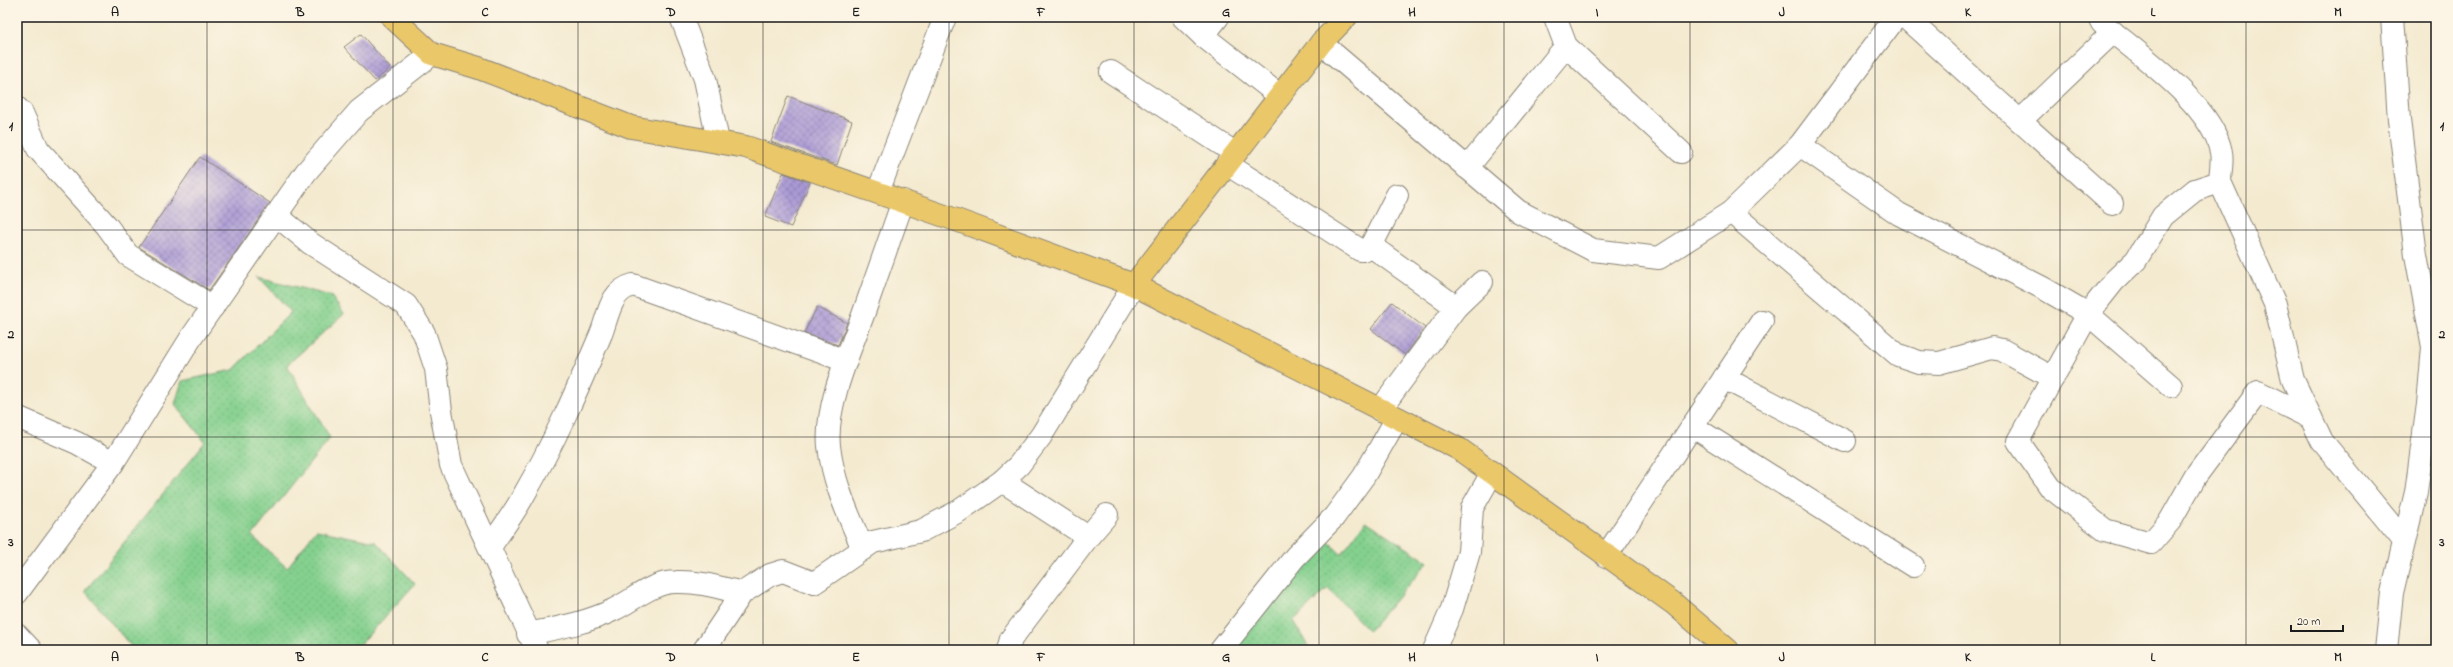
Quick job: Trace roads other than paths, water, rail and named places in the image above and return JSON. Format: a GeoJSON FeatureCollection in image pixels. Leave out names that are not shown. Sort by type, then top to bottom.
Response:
{"type":"FeatureCollection","features":[{"type":"Feature","properties":{"kind":"main road"},"geometry":{"type":"LineString","coordinates":[[1134,285],[1321,43],[1346,17]]}},
{"type":"Feature","properties":{"kind":"main road"},"geometry":{"type":"LineString","coordinates":[[395,18],[432,54],[479,68],[630,127],[746,146],[878,192],[1134,285],[1459,449],[1673,604],[1728,650]]}},
{"type":"Feature","properties":{"kind":"street"},"geometry":{"type":"LineString","coordinates":[[681,17],[705,79],[718,141]]}},
{"type":"Feature","properties":{"kind":"street"},"geometry":{"type":"LineString","coordinates":[[878,192],[944,17]]}},
{"type":"Feature","properties":{"kind":"street"},"geometry":{"type":"LineString","coordinates":[[1183,17],[1203,36],[1280,96]]}},
{"type":"Feature","properties":{"kind":"street"},"geometry":{"type":"LineString","coordinates":[[1203,36],[1218,17]]}},
{"type":"Feature","properties":{"kind":"street"},"geometry":{"type":"LineString","coordinates":[[1554,17],[1566,46],[1681,152]]}},
{"type":"Feature","properties":{"kind":"street"},"geometry":{"type":"LineString","coordinates":[[1321,43],[1518,211],[1592,250],[1659,258],[1731,212],[1800,145],[1896,17]]}},
{"type":"Feature","properties":{"kind":"street"},"geometry":{"type":"LineString","coordinates":[[1906,17],[2112,204]]}},
{"type":"Feature","properties":{"kind":"street"},"geometry":{"type":"LineString","coordinates":[[2386,650],[2392,593],[2416,492],[2432,406],[2433,347],[2416,255],[2399,120],[2392,17]]}},
{"type":"Feature","properties":{"kind":"street"},"geometry":{"type":"LineString","coordinates":[[2020,121],[2106,24],[2183,93],[2204,116],[2215,135],[2222,152],[2220,182],[2275,304],[2293,380],[2322,441],[2404,541]]}},
{"type":"Feature","properties":{"kind":"street"},"geometry":{"type":"LineString","coordinates":[[1466,168],[1566,46]]}},
{"type":"Feature","properties":{"kind":"street"},"geometry":{"type":"LineString","coordinates":[[19,587],[112,463],[213,306],[306,172],[359,111],[432,54]]}},
{"type":"Feature","properties":{"kind":"street"},"geometry":{"type":"LineString","coordinates":[[1111,72],[1353,246],[1366,250],[1371,246],[1397,195]]}},
{"type":"Feature","properties":{"kind":"street"},"geometry":{"type":"LineString","coordinates":[[17,108],[22,113],[38,149],[107,226],[128,255],[213,306]]}},
{"type":"Feature","properties":{"kind":"street"},"geometry":{"type":"LineString","coordinates":[[1800,145],[1899,214],[2043,288],[2088,314],[2171,386]]}},
{"type":"Feature","properties":{"kind":"street"},"geometry":{"type":"LineString","coordinates":[[2220,182],[2195,190],[2163,216],[2136,260],[2114,281],[2088,314],[2018,441],[2051,488],[2105,530],[2151,543],[2170,521],[2195,477],[2258,392],[2311,418]]}},
{"type":"Feature","properties":{"kind":"street"},"geometry":{"type":"LineString","coordinates":[[863,549],[845,507],[834,473],[829,445],[830,416],[846,362],[903,201]]}},
{"type":"Feature","properties":{"kind":"street"},"geometry":{"type":"LineString","coordinates":[[1731,212],[1898,355],[1919,362],[1939,363],[1992,348],[2002,350],[2053,378]]}},
{"type":"Feature","properties":{"kind":"street"},"geometry":{"type":"LineString","coordinates":[[276,216],[310,243],[406,305],[424,333],[436,369],[441,411],[452,466],[533,642],[613,610],[656,586],[675,582],[697,583],[742,593]]}},
{"type":"Feature","properties":{"kind":"street"},"geometry":{"type":"LineString","coordinates":[[1371,246],[1456,307]]}},
{"type":"Feature","properties":{"kind":"street"},"geometry":{"type":"LineString","coordinates":[[1221,650],[1295,557],[1334,517],[1364,476],[1389,414],[1456,307],[1482,282]]}},
{"type":"Feature","properties":{"kind":"street"},"geometry":{"type":"LineString","coordinates":[[490,547],[525,494],[558,430],[601,334],[616,294],[623,288],[634,285],[846,362]]}},
{"type":"Feature","properties":{"kind":"street"},"geometry":{"type":"LineString","coordinates":[[704,650],[742,593],[770,575],[783,571],[814,583],[873,542],[921,531],[959,511],[1002,481],[1019,465],[1041,436],[1134,285]]}},
{"type":"Feature","properties":{"kind":"street"},"geometry":{"type":"LineString","coordinates":[[1606,556],[1762,321]]}},
{"type":"Feature","properties":{"kind":"street"},"geometry":{"type":"LineString","coordinates":[[1724,378],[1845,441]]}},
{"type":"Feature","properties":{"kind":"street"},"geometry":{"type":"LineString","coordinates":[[17,418],[77,443],[112,463]]}},
{"type":"Feature","properties":{"kind":"street"},"geometry":{"type":"LineString","coordinates":[[1692,426],[1913,566]]}},
{"type":"Feature","properties":{"kind":"street"},"geometry":{"type":"LineString","coordinates":[[1434,650],[1452,609],[1469,552],[1472,508],[1492,473]]}},
{"type":"Feature","properties":{"kind":"street"},"geometry":{"type":"LineString","coordinates":[[1002,481],[1088,537]]}},
{"type":"Feature","properties":{"kind":"street"},"geometry":{"type":"LineString","coordinates":[[1008,650],[1011,639],[1088,537],[1107,515]]}},
{"type":"Feature","properties":{"kind":"street"},"geometry":{"type":"LineString","coordinates":[[17,636],[31,650]]}}]}
